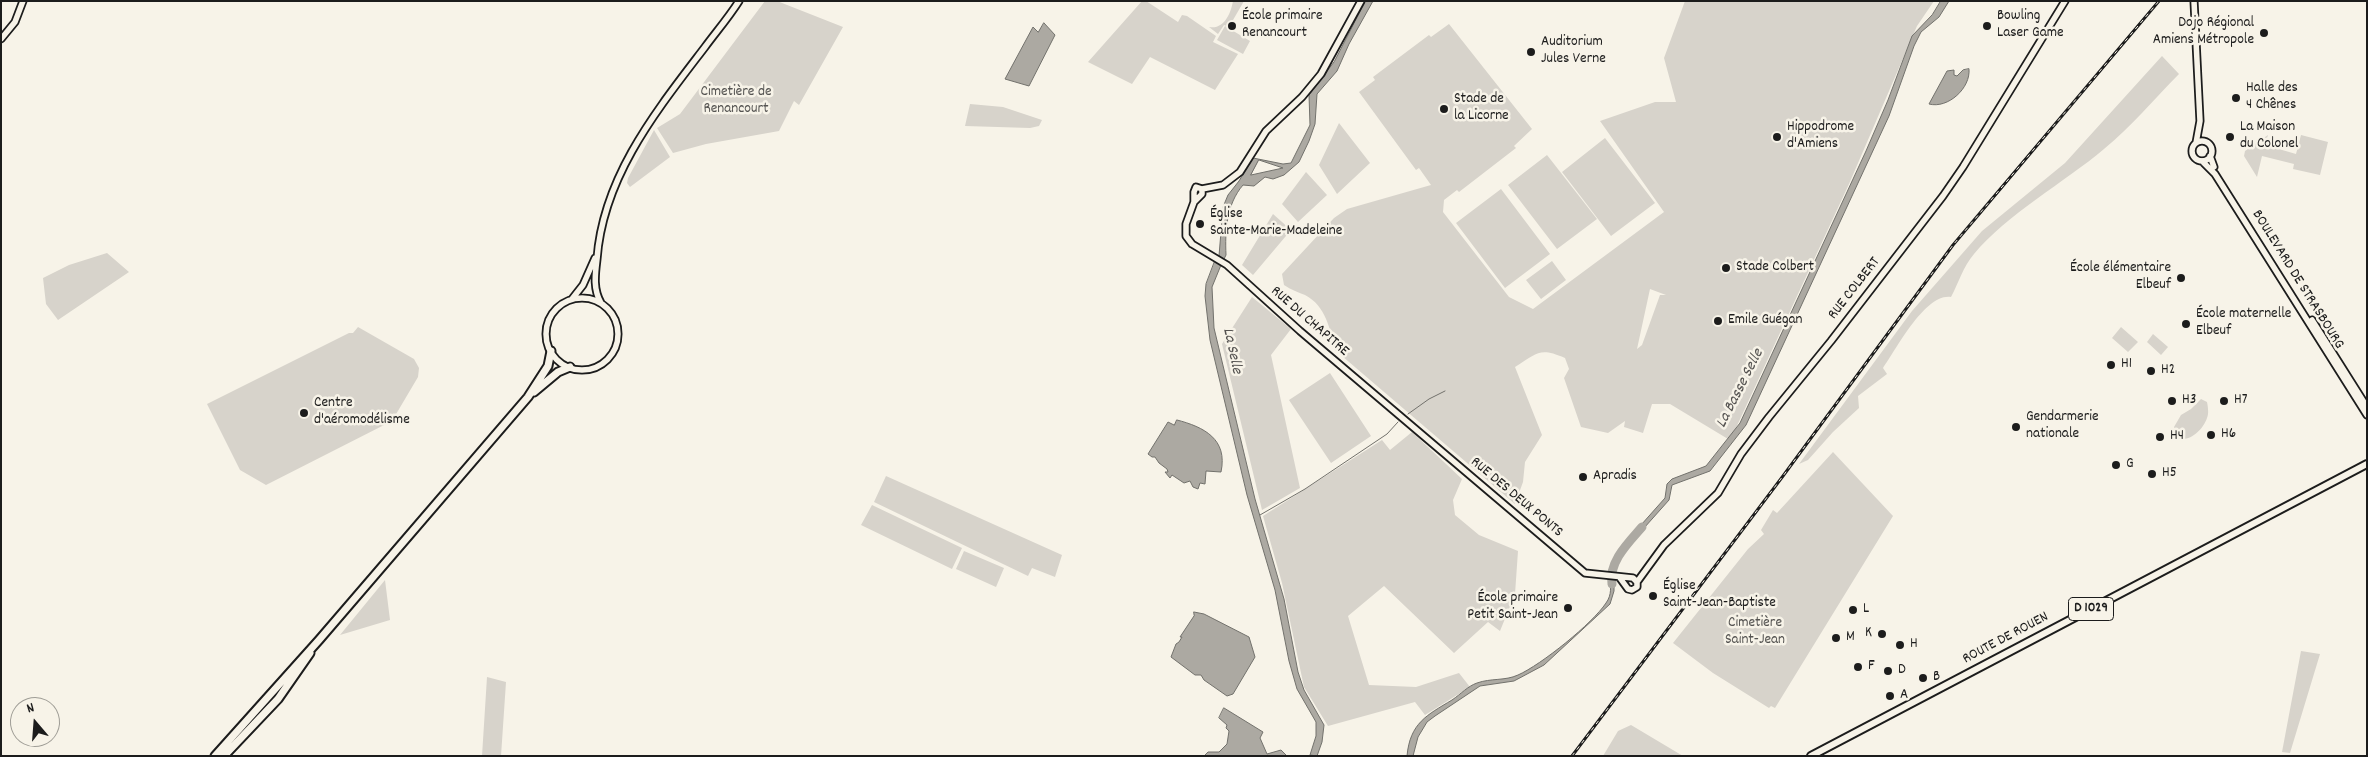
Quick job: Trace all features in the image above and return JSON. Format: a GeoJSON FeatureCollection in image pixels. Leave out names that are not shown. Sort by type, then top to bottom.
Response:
{"type":"FeatureCollection","features":[{"type":"Feature","properties":{"kind":"highway"},"geometry":{"type":"LineString","coordinates":[[215,756],[319,640],[528,397],[548,366],[551,351]]}},
{"type":"Feature","properties":{"kind":"highway"},"geometry":{"type":"LineString","coordinates":[[528,397],[558,372],[570,367]]}},
{"type":"Feature","properties":{"kind":"highway"},"geometry":{"type":"LineString","coordinates":[[224,756],[278,699],[319,640]]}},
{"type":"Feature","properties":{"kind":"main road","name":"ROUTE DE ROUEN"},"geometry":{"type":"LineString","coordinates":[[1813,755],[2367,464]]}},
{"type":"Feature","properties":{"kind":"street"},"geometry":{"type":"LineString","coordinates":[[1,39],[14,22],[23,1]]}},
{"type":"Feature","properties":{"kind":"street","name":"RUE DU CHAPITRE"},"geometry":{"type":"LineString","coordinates":[[1361,1],[1321,74],[1302,97],[1266,131],[1240,172],[1228,182],[1202,189],[1196,187],[1197,195],[1185,232],[1188,239],[1195,246],[1223,262],[1404,420]]}},
{"type":"Feature","properties":{"kind":"street","name":"RUE COLBERT"},"geometry":{"type":"LineString","coordinates":[[1632,581],[1642,576],[1664,546],[1718,492],[1741,454],[1768,417],[1831,341],[1943,196],[1963,167],[2065,1]]}},
{"type":"Feature","properties":{"kind":"street"},"geometry":{"type":"LineString","coordinates":[[2194,1],[2200,121],[2192,154],[2197,160],[2210,156],[2211,148],[2206,142],[2200,121]]}},
{"type":"Feature","properties":{"kind":"street"},"geometry":{"type":"LineString","coordinates":[[572,299],[589,298],[601,303],[611,312],[617,323],[617,341],[614,350],[606,360],[594,368],[570,367],[558,360],[551,351],[547,336],[549,322],[559,307],[572,299],[583,285],[597,251],[612,193],[632,150],[657,111],[739,2]]}},
{"type":"Feature","properties":{"kind":"street"},"geometry":{"type":"LineString","coordinates":[[2196,143],[2206,142]]}},
{"type":"Feature","properties":{"kind":"street","name":"BOULEVARD DE STRASBOURG"},"geometry":{"type":"LineString","coordinates":[[2210,156],[2212,164],[2367,407]]}},
{"type":"Feature","properties":{"kind":"street","name":"BOULEVARD DE STRASBOURG"},"geometry":{"type":"LineString","coordinates":[[2202,160],[2214,174],[2367,415]]}},
{"type":"Feature","properties":{"kind":"street"},"geometry":{"type":"LineString","coordinates":[[597,251],[595,285],[601,303]]}},
{"type":"Feature","properties":{"kind":"street","name":"RUE DES DEUX PONTS"},"geometry":{"type":"LineString","coordinates":[[1404,420],[1585,573],[1618,577],[1632,581]]}},
{"type":"Feature","properties":{"kind":"green space","name":"Cimetière de Renancourt"},"geometry":{"type":"Polygon","coordinates":[[[765,1],[777,1],[843,27],[799,105],[794,101],[779,131],[706,144],[673,153],[657,128],[680,114],[765,1]]]}},
{"type":"Feature","properties":{"kind":"green space"},"geometry":{"type":"Polygon","coordinates":[[[1142,1],[1146,1],[1178,22],[1182,15],[1187,16],[1216,36],[1213,42],[1238,54],[1215,90],[1150,57],[1132,84],[1088,62],[1142,1]]]}},
{"type":"Feature","properties":{"kind":"green space"},"geometry":{"type":"Polygon","coordinates":[[[1233,1],[1244,1],[1229,27],[1224,25],[1218,34],[1209,27],[1219,26],[1226,20],[1231,11],[1233,1]]]}},
{"type":"Feature","properties":{"kind":"green space"},"geometry":{"type":"Polygon","coordinates":[[[1685,1],[1934,1],[1917,26],[1849,184],[1735,430],[1728,439],[1670,404],[1652,404],[1643,433],[1624,427],[1625,421],[1608,433],[1581,427],[1564,378],[1569,369],[1565,358],[1544,352],[1539,353],[1515,367],[1542,435],[1525,462],[1523,482],[1515,504],[1335,350],[1329,326],[1318,305],[1305,295],[1284,285],[1282,274],[1334,218],[1347,209],[1431,185],[1419,168],[1416,170],[1359,92],[1375,80],[1373,77],[1429,35],[1431,37],[1449,24],[1532,129],[1514,146],[1516,148],[1459,192],[1457,190],[1444,200],[1443,212],[1509,297],[1533,309],[1664,212],[1600,121],[1655,102],[1676,102],[1664,58],[1685,1]],[[1650,289],[1637,349],[1642,345],[1660,295],[1666,295],[1650,289]]]}},
{"type":"Feature","properties":{"kind":"green space"},"geometry":{"type":"Polygon","coordinates":[[[1225,26],[1250,41],[1243,54],[1217,40],[1225,26]]]}},
{"type":"Feature","properties":{"kind":"green space"},"geometry":{"type":"Polygon","coordinates":[[[2162,56],[2179,74],[2114,140],[2089,161],[2019,212],[1987,240],[1967,264],[1951,297],[1941,298],[1931,304],[1912,324],[1883,368],[1887,374],[1858,396],[1859,408],[1833,432],[1808,460],[1799,464],[1912,311],[1982,231],[2065,163],[2162,56]]]}},
{"type":"Feature","properties":{"kind":"green space"},"geometry":{"type":"Polygon","coordinates":[[[970,104],[1003,107],[1042,120],[1039,126],[1030,128],[965,126],[970,104]]]}},
{"type":"Feature","properties":{"kind":"green space"},"geometry":{"type":"Polygon","coordinates":[[[1339,123],[1370,163],[1337,194],[1319,165],[1339,123]]]}},
{"type":"Feature","properties":{"kind":"green space"},"geometry":{"type":"Polygon","coordinates":[[[654,130],[670,157],[630,187],[627,183],[628,178],[654,130]]]}},
{"type":"Feature","properties":{"kind":"green space"},"geometry":{"type":"Polygon","coordinates":[[[2268,135],[2265,145],[2296,154],[2301,135],[2328,142],[2320,175],[2293,169],[2294,164],[2262,156],[2257,177],[2244,156],[2245,151],[2268,135]]]}},
{"type":"Feature","properties":{"kind":"green space"},"geometry":{"type":"Polygon","coordinates":[[[1605,138],[1655,203],[1611,236],[1562,172],[1605,138]]]}},
{"type":"Feature","properties":{"kind":"green space"},"geometry":{"type":"Polygon","coordinates":[[[1547,155],[1597,219],[1557,249],[1508,185],[1547,155]]]}},
{"type":"Feature","properties":{"kind":"green space"},"geometry":{"type":"Polygon","coordinates":[[[1306,172],[1327,195],[1298,222],[1282,204],[1306,172]]]}},
{"type":"Feature","properties":{"kind":"green space"},"geometry":{"type":"Polygon","coordinates":[[[1501,189],[1550,254],[1505,288],[1456,223],[1501,189]]]}},
{"type":"Feature","properties":{"kind":"green space"},"geometry":{"type":"Polygon","coordinates":[[[1273,214],[1291,230],[1253,275],[1242,265],[1273,214]]]}},
{"type":"Feature","properties":{"kind":"green space"},"geometry":{"type":"Polygon","coordinates":[[[107,253],[129,272],[58,320],[46,304],[43,278],[69,265],[107,253]]]}},
{"type":"Feature","properties":{"kind":"green space"},"geometry":{"type":"Polygon","coordinates":[[[1552,261],[1566,280],[1541,299],[1526,280],[1552,261]]]}},
{"type":"Feature","properties":{"kind":"green space"},"geometry":{"type":"Polygon","coordinates":[[[1252,297],[1291,329],[1271,355],[1300,488],[1262,510],[1222,344],[1252,297]]]}},
{"type":"Feature","properties":{"kind":"green space","name":"Centre d'aéromodélisme"},"geometry":{"type":"Polygon","coordinates":[[[358,327],[414,359],[419,368],[418,377],[392,421],[266,485],[240,470],[207,404],[349,333],[353,333],[358,327]]]}},
{"type":"Feature","properties":{"kind":"green space"},"geometry":{"type":"Polygon","coordinates":[[[2121,327],[2138,342],[2128,352],[2112,338],[2121,327]]]}},
{"type":"Feature","properties":{"kind":"green space"},"geometry":{"type":"Polygon","coordinates":[[[2153,334],[2168,347],[2161,355],[2147,342],[2153,334]]]}},
{"type":"Feature","properties":{"kind":"green space"},"geometry":{"type":"Polygon","coordinates":[[[1330,373],[1371,436],[1331,463],[1289,400],[1330,373]]]}},
{"type":"Feature","properties":{"kind":"green space"},"geometry":{"type":"Polygon","coordinates":[[[2201,399],[2207,402],[2208,415],[2205,423],[2191,437],[2186,439],[2177,438],[2174,427],[2181,415],[2191,409],[2201,399]]]}},
{"type":"Feature","properties":{"kind":"green space"},"geometry":{"type":"Polygon","coordinates":[[[1412,432],[1462,479],[1453,500],[1455,515],[1479,535],[1518,551],[1515,594],[1500,631],[1488,622],[1454,653],[1384,586],[1348,616],[1369,685],[1416,687],[1459,673],[1470,687],[1425,715],[1415,702],[1328,726],[1304,687],[1282,583],[1263,516],[1382,440],[1390,450],[1412,432]]]}},
{"type":"Feature","properties":{"kind":"green space","name":"Cimetière Saint-Jean"},"geometry":{"type":"Polygon","coordinates":[[[1833,452],[1893,516],[1775,708],[1771,706],[1769,708],[1713,673],[1673,643],[1748,549],[1764,534],[1761,530],[1773,510],[1777,513],[1833,452]]]}},
{"type":"Feature","properties":{"kind":"green space"},"geometry":{"type":"Polygon","coordinates":[[[886,476],[1062,555],[1055,577],[1032,568],[1028,576],[874,502],[886,476]]]}},
{"type":"Feature","properties":{"kind":"green space"},"geometry":{"type":"Polygon","coordinates":[[[872,505],[962,548],[952,569],[861,525],[872,505]]]}},
{"type":"Feature","properties":{"kind":"green space"},"geometry":{"type":"Polygon","coordinates":[[[964,551],[1004,568],[996,587],[956,569],[964,551]]]}},
{"type":"Feature","properties":{"kind":"green space"},"geometry":{"type":"Polygon","coordinates":[[[385,580],[390,620],[340,635],[385,580]]]}},
{"type":"Feature","properties":{"kind":"green space"},"geometry":{"type":"Polygon","coordinates":[[[2301,651],[2320,654],[2290,753],[2282,752],[2301,651]]]}},
{"type":"Feature","properties":{"kind":"green space"},"geometry":{"type":"Polygon","coordinates":[[[487,677],[506,682],[501,756],[482,756],[487,677]]]}},
{"type":"Feature","properties":{"kind":"green space"},"geometry":{"type":"Polygon","coordinates":[[[1631,725],[1683,756],[1603,756],[1618,731],[1631,725]]]}},
{"type":"Feature","properties":{"kind":"shaded area"},"geometry":{"type":"Polygon","coordinates":[[[1366,1],[1373,1],[1349,44],[1337,71],[1317,94],[1315,124],[1299,162],[1284,175],[1273,179],[1265,177],[1254,186],[1243,185],[1237,193],[1228,218],[1226,255],[1224,259],[1219,256],[1223,207],[1228,195],[1253,158],[1283,164],[1291,163],[1310,125],[1309,95],[1334,62],[1366,1]],[[1259,160],[1251,175],[1283,168],[1259,160]]]}},
{"type":"Feature","properties":{"kind":"shaded area"},"geometry":{"type":"Polygon","coordinates":[[[1941,1],[1949,1],[1939,17],[1921,32],[1914,46],[1889,116],[1746,425],[1710,471],[1672,485],[1669,500],[1636,537],[1633,534],[1665,498],[1667,484],[1672,479],[1706,466],[1740,423],[1866,151],[1912,36],[1932,15],[1941,1]]]}},
{"type":"Feature","properties":{"kind":"shaded area"},"geometry":{"type":"Polygon","coordinates":[[[1044,23],[1055,35],[1029,86],[1005,79],[1033,27],[1038,32],[1044,23]]]}},
{"type":"Feature","properties":{"kind":"shaded area"},"geometry":{"type":"Polygon","coordinates":[[[1969,69],[1966,83],[1957,96],[1944,103],[1929,104],[1947,71],[1954,70],[1954,75],[1957,76],[1963,70],[1969,69]]]}},
{"type":"Feature","properties":{"kind":"shaded area"},"geometry":{"type":"Polygon","coordinates":[[[1215,261],[1221,265],[1212,287],[1214,328],[1255,499],[1284,599],[1298,672],[1304,690],[1324,725],[1322,742],[1317,756],[1310,755],[1316,736],[1316,722],[1297,689],[1289,661],[1275,590],[1247,495],[1210,340],[1205,296],[1206,284],[1215,261]]]}},
{"type":"Feature","properties":{"kind":"shaded area"},"geometry":{"type":"Polygon","coordinates":[[[1177,420],[1205,431],[1212,436],[1221,451],[1221,472],[1206,471],[1205,484],[1200,483],[1198,489],[1193,487],[1190,481],[1184,483],[1172,475],[1170,478],[1165,472],[1168,472],[1167,469],[1155,457],[1148,454],[1168,422],[1174,425],[1177,420]]]}},
{"type":"Feature","properties":{"kind":"shaded area"},"geometry":{"type":"Polygon","coordinates":[[[1609,577],[1614,578],[1614,591],[1610,604],[1544,665],[1514,681],[1480,686],[1427,722],[1418,737],[1413,756],[1407,756],[1412,735],[1416,728],[1421,721],[1435,710],[1474,684],[1482,681],[1513,677],[1528,670],[1579,632],[1608,600],[1610,590],[1609,577]]]}},
{"type":"Feature","properties":{"kind":"shaded area"},"geometry":{"type":"Polygon","coordinates":[[[1194,612],[1204,614],[1249,637],[1255,657],[1233,694],[1227,696],[1204,680],[1201,675],[1195,675],[1171,657],[1176,644],[1194,616],[1194,612]]]}},
{"type":"Feature","properties":{"kind":"shaded area"},"geometry":{"type":"Polygon","coordinates":[[[1224,708],[1263,732],[1260,738],[1267,754],[1281,750],[1287,756],[1204,756],[1208,752],[1219,752],[1227,744],[1229,731],[1226,728],[1227,725],[1219,718],[1224,708]]]}},
{"type":"Feature","properties":{"kind":"waterway"},"geometry":{"type":"LineString","coordinates":[[1408,414],[1429,399],[1445,391]]}},
{"type":"Feature","properties":{"kind":"waterway"},"geometry":{"type":"LineString","coordinates":[[1260,515],[1305,489],[1387,434],[1398,422]]}},
{"type":"Feature","properties":{"kind":"waterway","name":"La Basse Selle"},"geometry":{"type":"LineString","coordinates":[[1612,584],[1613,568],[1616,560],[1642,527]]}},
{"type":"Feature","properties":{"kind":"railway"},"geometry":{"type":"LineString","coordinates":[[1572,756],[1783,476],[1953,245],[2159,1]]}},
{"type":"Feature","properties":{"kind":"place","name":"École primaire Renancourt"},"geometry":{"type":"Point","coordinates":[1232,26]}},
{"type":"Feature","properties":{"kind":"place","name":"Bowling Laser Game"},"geometry":{"type":"Point","coordinates":[1987,26]}},
{"type":"Feature","properties":{"kind":"place","name":"Dojo Régional Amiens Métropole"},"geometry":{"type":"Point","coordinates":[2264,33]}},
{"type":"Feature","properties":{"kind":"place","name":"Auditorium Jules Verne"},"geometry":{"type":"Point","coordinates":[1531,52]}},
{"type":"Feature","properties":{"kind":"place","name":"Halle des 4 Chênes"},"geometry":{"type":"Point","coordinates":[2236,98]}},
{"type":"Feature","properties":{"kind":"place","name":"Stade de la Licorne"},"geometry":{"type":"Point","coordinates":[1444,109]}},
{"type":"Feature","properties":{"kind":"place","name":"Hippodrome d'Amiens"},"geometry":{"type":"Point","coordinates":[1777,137]}},
{"type":"Feature","properties":{"kind":"place","name":"La Maison du Colonel"},"geometry":{"type":"Point","coordinates":[2230,137]}},
{"type":"Feature","properties":{"kind":"place","name":"Église Sainte-Marie-Madeleine"},"geometry":{"type":"Point","coordinates":[1200,224]}},
{"type":"Feature","properties":{"kind":"place","name":"Stade Colbert"},"geometry":{"type":"Point","coordinates":[1726,268]}},
{"type":"Feature","properties":{"kind":"place","name":"École élémentaire Elbeuf"},"geometry":{"type":"Point","coordinates":[2181,278]}},
{"type":"Feature","properties":{"kind":"place","name":"Emile Guégan"},"geometry":{"type":"Point","coordinates":[1718,321]}},
{"type":"Feature","properties":{"kind":"place","name":"École maternelle Elbeuf"},"geometry":{"type":"Point","coordinates":[2186,324]}},
{"type":"Feature","properties":{"kind":"place","name":"H1"},"geometry":{"type":"Point","coordinates":[2111,365]}},
{"type":"Feature","properties":{"kind":"place","name":"H2"},"geometry":{"type":"Point","coordinates":[2151,371]}},
{"type":"Feature","properties":{"kind":"place","name":"H3"},"geometry":{"type":"Point","coordinates":[2172,401]}},
{"type":"Feature","properties":{"kind":"place","name":"H7"},"geometry":{"type":"Point","coordinates":[2224,401]}},
{"type":"Feature","properties":{"kind":"place","name":"Centre d'aéromodélisme"},"geometry":{"type":"Point","coordinates":[304,413]}},
{"type":"Feature","properties":{"kind":"place","name":"Gendarmerie nationale"},"geometry":{"type":"Point","coordinates":[2016,427]}},
{"type":"Feature","properties":{"kind":"place","name":"H6"},"geometry":{"type":"Point","coordinates":[2211,435]}},
{"type":"Feature","properties":{"kind":"place","name":"H4"},"geometry":{"type":"Point","coordinates":[2160,437]}},
{"type":"Feature","properties":{"kind":"place","name":"G"},"geometry":{"type":"Point","coordinates":[2116,465]}},
{"type":"Feature","properties":{"kind":"place","name":"H5"},"geometry":{"type":"Point","coordinates":[2152,474]}},
{"type":"Feature","properties":{"kind":"place","name":"Apradis"},"geometry":{"type":"Point","coordinates":[1583,477]}},
{"type":"Feature","properties":{"kind":"place","name":"Église Saint-Jean-Baptiste"},"geometry":{"type":"Point","coordinates":[1653,596]}},
{"type":"Feature","properties":{"kind":"place","name":"École primaire Petit Saint-Jean"},"geometry":{"type":"Point","coordinates":[1568,608]}},
{"type":"Feature","properties":{"kind":"place","name":"L"},"geometry":{"type":"Point","coordinates":[1853,610]}},
{"type":"Feature","properties":{"kind":"place","name":"K"},"geometry":{"type":"Point","coordinates":[1882,634]}},
{"type":"Feature","properties":{"kind":"place","name":"M"},"geometry":{"type":"Point","coordinates":[1836,638]}},
{"type":"Feature","properties":{"kind":"place","name":"H"},"geometry":{"type":"Point","coordinates":[1900,645]}},
{"type":"Feature","properties":{"kind":"place","name":"F"},"geometry":{"type":"Point","coordinates":[1858,667]}},
{"type":"Feature","properties":{"kind":"place","name":"D"},"geometry":{"type":"Point","coordinates":[1888,671]}},
{"type":"Feature","properties":{"kind":"place","name":"B"},"geometry":{"type":"Point","coordinates":[1923,678]}},
{"type":"Feature","properties":{"kind":"place","name":"A"},"geometry":{"type":"Point","coordinates":[1890,696]}},
{"type":"Feature","properties":{"kind":"water label","name":"La Selle"},"geometry":{"type":"Point","coordinates":[1231,351]}}]}
